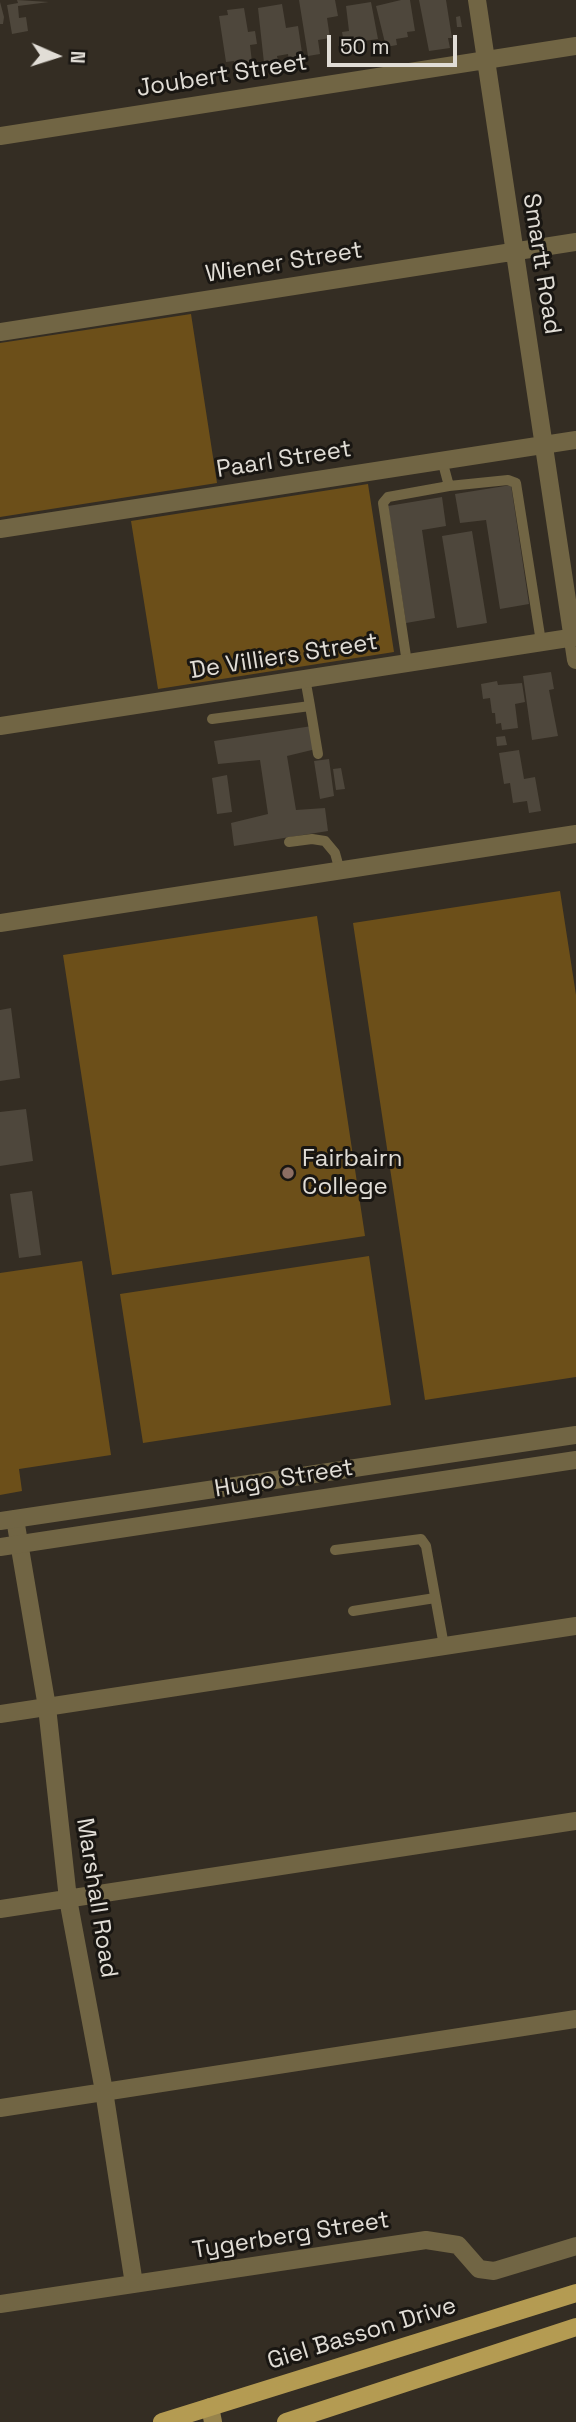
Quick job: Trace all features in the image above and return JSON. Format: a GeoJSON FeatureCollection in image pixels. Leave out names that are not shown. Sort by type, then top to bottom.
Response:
{"type":"FeatureCollection","features":[{"type":"Feature","properties":{"kind":"main road","name":"Giel Basson Drive"},"geometry":{"type":"LineString","coordinates":[[172,2421],[211,2415],[576,2293]]}},
{"type":"Feature","properties":{"kind":"main road"},"geometry":{"type":"LineString","coordinates":[[286,2422],[576,2327]]}},
{"type":"Feature","properties":{"kind":"street","name":"Smartt Road"},"geometry":{"type":"LineString","coordinates":[[477,0],[576,660]]}},
{"type":"Feature","properties":{"kind":"street","name":"Joubert Street"},"geometry":{"type":"LineString","coordinates":[[0,136],[576,46]]}},
{"type":"Feature","properties":{"kind":"street","name":"Wiener Street"},"geometry":{"type":"LineString","coordinates":[[0,332],[576,242]]}},
{"type":"Feature","properties":{"kind":"street","name":"Paarl Street"},"geometry":{"type":"LineString","coordinates":[[0,529],[576,440]]}},
{"type":"Feature","properties":{"kind":"street","name":"De Villiers Street"},"geometry":{"type":"LineString","coordinates":[[0,726],[574,637]]}},
{"type":"Feature","properties":{"kind":"street"},"geometry":{"type":"LineString","coordinates":[[0,923],[576,834]]}},
{"type":"Feature","properties":{"kind":"street","name":"Hugo Street"},"geometry":{"type":"LineString","coordinates":[[8,1520],[576,1435]]}},
{"type":"Feature","properties":{"kind":"street","name":"Hugo Street"},"geometry":{"type":"LineString","coordinates":[[0,1547],[576,1460]]}},
{"type":"Feature","properties":{"kind":"street","name":"Marshall Road"},"geometry":{"type":"LineString","coordinates":[[8,1520],[21,1544],[47,1707],[68,1899],[104,2091],[134,2284]]}},
{"type":"Feature","properties":{"kind":"street"},"geometry":{"type":"LineString","coordinates":[[0,1714],[576,1626]]}},
{"type":"Feature","properties":{"kind":"street"},"geometry":{"type":"LineString","coordinates":[[0,1909],[576,1821]]}},
{"type":"Feature","properties":{"kind":"street"},"geometry":{"type":"LineString","coordinates":[[0,2108],[576,2019]]}},
{"type":"Feature","properties":{"kind":"street","name":"Tygerberg Street"},"geometry":{"type":"LineString","coordinates":[[0,2304],[426,2240],[443,2240],[457,2245],[480,2269],[494,2271],[576,2246]]}},
{"type":"Feature","properties":{"kind":"lane"},"geometry":{"type":"LineString","coordinates":[[442,460],[449,486]]}},
{"type":"Feature","properties":{"kind":"lane"},"geometry":{"type":"LineString","coordinates":[[407,663],[383,503],[386,498],[449,486],[511,480],[516,483],[541,642]]}},
{"type":"Feature","properties":{"kind":"lane"},"geometry":{"type":"LineString","coordinates":[[305,678],[318,754]]}},
{"type":"Feature","properties":{"kind":"lane"},"geometry":{"type":"LineString","coordinates":[[212,719],[310,706]]}},
{"type":"Feature","properties":{"kind":"lane"},"geometry":{"type":"LineString","coordinates":[[289,842],[312,839],[326,841],[335,853],[340,871]]}},
{"type":"Feature","properties":{"kind":"lane"},"geometry":{"type":"LineString","coordinates":[[335,1550],[421,1539],[426,1546],[444,1646]]}},
{"type":"Feature","properties":{"kind":"lane"},"geometry":{"type":"LineString","coordinates":[[353,1611],[435,1598]]}},
{"type":"Feature","properties":{"kind":"shaded area"},"geometry":{"type":"Polygon","coordinates":[[[191,314],[217,483],[0,517],[0,343],[191,314]]]}},
{"type":"Feature","properties":{"kind":"shaded area"},"geometry":{"type":"Polygon","coordinates":[[[368,484],[394,652],[158,689],[131,521],[368,484]]]}},
{"type":"Feature","properties":{"kind":"shaded area"},"geometry":{"type":"Polygon","coordinates":[[[560,891],[576,995],[576,1377],[425,1400],[353,923],[560,891]]]}},
{"type":"Feature","properties":{"kind":"shaded area"},"geometry":{"type":"Polygon","coordinates":[[[317,916],[365,1236],[112,1275],[63,955],[317,916]]]}},
{"type":"Feature","properties":{"kind":"shaded area"},"geometry":{"type":"Polygon","coordinates":[[[369,1256],[391,1405],[143,1443],[120,1294],[369,1256]]]}},
{"type":"Feature","properties":{"kind":"shaded area"},"geometry":{"type":"Polygon","coordinates":[[[82,1261],[111,1455],[19,1469],[22,1491],[0,1495],[0,1273],[82,1261]]]}},
{"type":"Feature","properties":{"kind":"building"},"geometry":{"type":"Polygon","coordinates":[[[17,0],[49,2],[18,6],[19,18],[26,17],[28,31],[12,34],[7,5],[18,3],[17,0]]]}},
{"type":"Feature","properties":{"kind":"building"},"geometry":{"type":"Polygon","coordinates":[[[299,0],[335,0],[338,16],[327,18],[330,38],[318,40],[320,54],[308,56],[299,0]]]}},
{"type":"Feature","properties":{"kind":"building"},"geometry":{"type":"Polygon","coordinates":[[[410,0],[415,31],[407,32],[408,37],[396,39],[397,45],[386,47],[376,6],[410,0]]]}},
{"type":"Feature","properties":{"kind":"building"},"geometry":{"type":"Polygon","coordinates":[[[419,0],[446,0],[452,38],[448,38],[450,48],[429,51],[419,0]]]}},
{"type":"Feature","properties":{"kind":"building"},"geometry":{"type":"Polygon","coordinates":[[[0,2],[4,17],[3,24],[0,24],[0,2]]]}},
{"type":"Feature","properties":{"kind":"building"},"geometry":{"type":"Polygon","coordinates":[[[371,2],[378,39],[356,42],[357,47],[345,49],[342,32],[349,31],[346,6],[371,2]]]}},
{"type":"Feature","properties":{"kind":"building"},"geometry":{"type":"Polygon","coordinates":[[[282,4],[286,28],[298,26],[304,66],[290,69],[288,54],[277,56],[278,61],[264,63],[258,8],[282,4]]]}},
{"type":"Feature","properties":{"kind":"building"},"geometry":{"type":"Polygon","coordinates":[[[244,8],[248,32],[255,31],[257,44],[250,45],[252,62],[226,62],[219,16],[228,15],[227,10],[244,8]]]}},
{"type":"Feature","properties":{"kind":"building"},"geometry":{"type":"Polygon","coordinates":[[[460,16],[462,27],[457,27],[456,17],[460,16]]]}},
{"type":"Feature","properties":{"kind":"building"},"geometry":{"type":"Polygon","coordinates":[[[511,485],[529,604],[500,609],[486,520],[460,523],[455,494],[511,485]]]}},
{"type":"Feature","properties":{"kind":"building"},"geometry":{"type":"Polygon","coordinates":[[[442,497],[446,526],[422,530],[435,618],[406,623],[388,506],[442,497]]]}},
{"type":"Feature","properties":{"kind":"building"},"geometry":{"type":"Polygon","coordinates":[[[472,531],[487,623],[457,628],[442,536],[472,531]]]}},
{"type":"Feature","properties":{"kind":"building"},"geometry":{"type":"Polygon","coordinates":[[[551,672],[554,689],[549,690],[558,736],[532,740],[523,676],[551,672]]]}},
{"type":"Feature","properties":{"kind":"building"},"geometry":{"type":"Polygon","coordinates":[[[497,681],[498,685],[522,683],[525,702],[515,704],[518,728],[502,730],[501,723],[496,724],[490,698],[483,699],[481,684],[497,681]]]}},
{"type":"Feature","properties":{"kind":"building"},"geometry":{"type":"Polygon","coordinates":[[[312,726],[316,749],[287,756],[296,810],[325,808],[328,831],[234,846],[231,823],[268,814],[260,760],[218,764],[214,741],[312,726]]]}},
{"type":"Feature","properties":{"kind":"building"},"geometry":{"type":"Polygon","coordinates":[[[505,736],[507,745],[497,746],[496,737],[505,736]]]}},
{"type":"Feature","properties":{"kind":"building"},"geometry":{"type":"Polygon","coordinates":[[[519,750],[524,779],[535,777],[541,811],[529,813],[527,801],[513,803],[510,783],[504,784],[499,753],[519,750]]]}},
{"type":"Feature","properties":{"kind":"building"},"geometry":{"type":"Polygon","coordinates":[[[329,759],[334,796],[320,799],[314,761],[329,759]]]}},
{"type":"Feature","properties":{"kind":"building"},"geometry":{"type":"Polygon","coordinates":[[[341,768],[345,789],[336,790],[333,769],[341,768]]]}},
{"type":"Feature","properties":{"kind":"building"},"geometry":{"type":"Polygon","coordinates":[[[227,775],[232,812],[217,814],[212,778],[227,775]]]}},
{"type":"Feature","properties":{"kind":"building"},"geometry":{"type":"Polygon","coordinates":[[[11,1008],[20,1078],[0,1081],[0,1010],[11,1008]]]}},
{"type":"Feature","properties":{"kind":"building"},"geometry":{"type":"Polygon","coordinates":[[[26,1109],[33,1161],[0,1166],[0,1112],[26,1109]]]}},
{"type":"Feature","properties":{"kind":"building"},"geometry":{"type":"Polygon","coordinates":[[[32,1191],[41,1255],[19,1258],[10,1194],[32,1191]]]}},
{"type":"Feature","properties":{"kind":"place","name":"Fairbairn College"},"geometry":{"type":"Point","coordinates":[288,1173]}}]}
